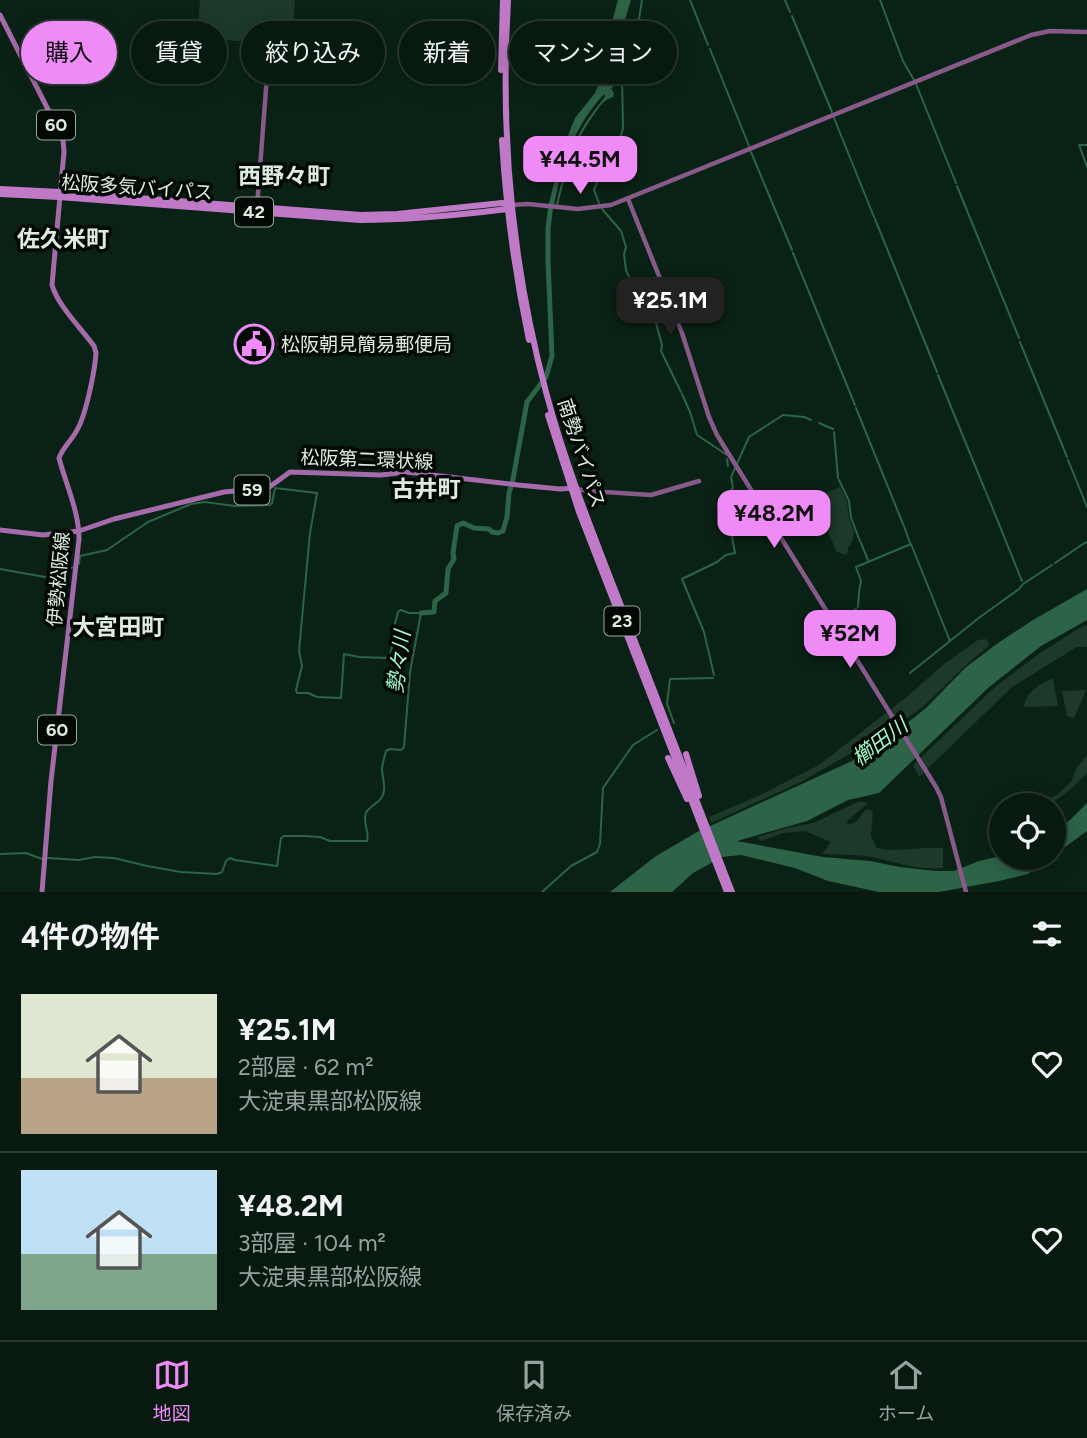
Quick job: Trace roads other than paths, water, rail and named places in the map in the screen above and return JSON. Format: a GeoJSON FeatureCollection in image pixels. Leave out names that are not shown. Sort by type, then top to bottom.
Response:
{"type":"FeatureCollection","features":[{"type":"Feature","properties":{"kind":"highway","name":"南勢バイパス"},"geometry":{"type":"LineString","coordinates":[[506,0],[503,51],[509,206],[536,363],[573,489],[727,892]]}},
{"type":"Feature","properties":{"kind":"highway","name":"松阪多気バイパス"},"geometry":{"type":"LineString","coordinates":[[0,189],[361,215],[509,206]]}},
{"type":"Feature","properties":{"kind":"highway","name":"松阪多気バイパス"},"geometry":{"type":"LineString","coordinates":[[0,194],[60,194]]}},
{"type":"Feature","properties":{"kind":"highway"},"geometry":{"type":"LineString","coordinates":[[686,754],[699,796],[698,813]]}},
{"type":"Feature","properties":{"kind":"highway"},"geometry":{"type":"LineString","coordinates":[[668,758],[691,808],[698,813]]}},
{"type":"Feature","properties":{"kind":"highway","name":"南勢バイパス"},"geometry":{"type":"LineString","coordinates":[[698,813],[732,892]]}},
{"type":"Feature","properties":{"kind":"main road","name":"伊勢松阪線"},"geometry":{"type":"LineString","coordinates":[[0,15],[63,139],[52,285],[54,292],[94,346],[96,353],[81,422],[59,458],[72,497],[79,531],[65,675],[51,781],[42,892]]}},
{"type":"Feature","properties":{"kind":"main road"},"geometry":{"type":"LineString","coordinates":[[509,206],[528,204],[583,209],[628,199],[1031,35],[1050,31],[1087,32]]}},
{"type":"Feature","properties":{"kind":"main road"},"geometry":{"type":"LineString","coordinates":[[257,209],[266,84]]}},
{"type":"Feature","properties":{"kind":"main road"},"geometry":{"type":"LineString","coordinates":[[628,199],[682,333],[717,435],[941,797],[966,892]]}},
{"type":"Feature","properties":{"kind":"main road","name":"松阪第二環状線"},"geometry":{"type":"LineString","coordinates":[[0,530],[43,535],[79,531],[114,519],[224,492],[268,488],[290,472],[381,475],[406,472],[573,489]]}},
{"type":"Feature","properties":{"kind":"main road"},"geometry":{"type":"LineString","coordinates":[[573,489],[651,495],[699,481]]}},
{"type":"Feature","properties":{"kind":"waterway"},"geometry":{"type":"LineString","coordinates":[[599,203],[594,190],[620,140],[623,128],[622,76],[632,26],[639,19],[642,0]]}},
{"type":"Feature","properties":{"kind":"waterway"},"geometry":{"type":"LineString","coordinates":[[690,0],[708,45]]}},
{"type":"Feature","properties":{"kind":"waterway"},"geometry":{"type":"LineString","coordinates":[[785,0],[790,12]]}},
{"type":"Feature","properties":{"kind":"waterway"},"geometry":{"type":"LineString","coordinates":[[880,0],[903,61],[914,80]]}},
{"type":"Feature","properties":{"kind":"waterway"},"geometry":{"type":"LineString","coordinates":[[792,16],[832,112]]}},
{"type":"Feature","properties":{"kind":"waterway"},"geometry":{"type":"LineString","coordinates":[[710,49],[749,146]]}},
{"type":"Feature","properties":{"kind":"waterway"},"geometry":{"type":"LineString","coordinates":[[916,84],[956,183]]}},
{"type":"Feature","properties":{"kind":"waterway"},"geometry":{"type":"LineString","coordinates":[[834,118],[874,217]]}},
{"type":"Feature","properties":{"kind":"waterway"},"geometry":{"type":"LineString","coordinates":[[1087,145],[1079,145],[1087,167]]}},
{"type":"Feature","properties":{"kind":"waterway"},"geometry":{"type":"LineString","coordinates":[[751,152],[792,250]]}},
{"type":"Feature","properties":{"kind":"waterway"},"geometry":{"type":"LineString","coordinates":[[957,186],[1019,338]]}},
{"type":"Feature","properties":{"kind":"waterway","name":"勢々川"},"geometry":{"type":"LineString","coordinates":[[421,613],[434,612],[435,601],[446,593],[448,569],[454,559],[457,526],[463,523],[492,532],[503,531],[527,402],[546,377],[552,356],[548,261],[551,204]]}},
{"type":"Feature","properties":{"kind":"waterway"},"geometry":{"type":"LineString","coordinates":[[602,209],[621,231],[626,247],[626,270],[638,288],[641,305],[656,323],[661,351],[681,392]]}},
{"type":"Feature","properties":{"kind":"waterway"},"geometry":{"type":"LineString","coordinates":[[875,219],[937,372]]}},
{"type":"Feature","properties":{"kind":"waterway"},"geometry":{"type":"LineString","coordinates":[[793,253],[855,405]]}},
{"type":"Feature","properties":{"kind":"waterway"},"geometry":{"type":"LineString","coordinates":[[1020,342],[1067,457]]}},
{"type":"Feature","properties":{"kind":"waterway"},"geometry":{"type":"LineString","coordinates":[[938,375],[985,490]]}},
{"type":"Feature","properties":{"kind":"waterway"},"geometry":{"type":"LineString","coordinates":[[682,394],[697,435],[727,455]]}},
{"type":"Feature","properties":{"kind":"waterway"},"geometry":{"type":"LineString","coordinates":[[856,408],[903,524]]}},
{"type":"Feature","properties":{"kind":"waterway"},"geometry":{"type":"LineString","coordinates":[[714,675],[704,632],[682,579],[726,555],[735,553],[731,532],[718,505],[733,488],[731,477],[749,437],[783,415],[811,420]]}},
{"type":"Feature","properties":{"kind":"waterway"},"geometry":{"type":"LineString","coordinates":[[819,423],[833,429]]}},
{"type":"Feature","properties":{"kind":"waterway"},"geometry":{"type":"LineString","coordinates":[[834,432],[838,478]]}},
{"type":"Feature","properties":{"kind":"waterway"},"geometry":{"type":"LineString","coordinates":[[727,459],[728,466]]}},
{"type":"Feature","properties":{"kind":"waterway"},"geometry":{"type":"LineString","coordinates":[[1068,460],[1087,507]]}},
{"type":"Feature","properties":{"kind":"waterway"},"geometry":{"type":"LineString","coordinates":[[839,480],[849,501],[851,518],[860,541]]}},
{"type":"Feature","properties":{"kind":"waterway"},"geometry":{"type":"LineString","coordinates":[[48,858],[114,858],[181,872],[217,874],[222,872],[230,858],[277,866],[281,838],[284,836],[320,837],[330,841],[367,841],[365,817],[367,811],[383,794],[382,768],[386,751],[401,750],[404,747],[410,672],[421,613],[401,610],[398,612],[389,658],[344,654],[341,698],[297,693],[302,666],[299,651],[310,533],[317,493],[275,488],[270,505],[235,506],[205,502],[191,504],[148,522],[107,550],[80,556],[79,564]]}},
{"type":"Feature","properties":{"kind":"waterway"},"geometry":{"type":"LineString","coordinates":[[986,492],[1022,581]]}},
{"type":"Feature","properties":{"kind":"waterway"},"geometry":{"type":"LineString","coordinates":[[904,526],[910,543]]}},
{"type":"Feature","properties":{"kind":"waterway"},"geometry":{"type":"LineString","coordinates":[[1055,563],[1087,542]]}},
{"type":"Feature","properties":{"kind":"waterway"},"geometry":{"type":"LineString","coordinates":[[861,543],[868,560]]}},
{"type":"Feature","properties":{"kind":"waterway"},"geometry":{"type":"LineString","coordinates":[[858,607],[861,581],[856,567],[911,544],[950,641]]}},
{"type":"Feature","properties":{"kind":"waterway"},"geometry":{"type":"LineString","coordinates":[[910,673],[1023,584],[1052,565]]}},
{"type":"Feature","properties":{"kind":"waterway"},"geometry":{"type":"LineString","coordinates":[[0,569],[45,577],[74,567]]}},
{"type":"Feature","properties":{"kind":"waterway"},"geometry":{"type":"LineString","coordinates":[[807,650],[832,624],[856,609]]}},
{"type":"Feature","properties":{"kind":"waterway"},"geometry":{"type":"LineString","coordinates":[[674,723],[667,704],[670,679],[713,678]]}},
{"type":"Feature","properties":{"kind":"waterway"},"geometry":{"type":"LineString","coordinates":[[542,892],[571,866],[597,852],[600,844],[603,788],[633,745],[657,730]]}},
{"type":"Feature","properties":{"kind":"waterway","name":"勢々川"},"geometry":{"type":"LineString","coordinates":[[0,854],[26,853],[42,859]]}},
{"type":"Feature","properties":{"kind":"place","name":"松阪朝見簡易郵便局"},"geometry":{"type":"Point","coordinates":[254,344]}},
{"type":"Feature","properties":{"kind":"district","name":"西野々町"},"geometry":{"type":"Point","coordinates":[284,176]}},
{"type":"Feature","properties":{"kind":"district","name":"佐久米町"},"geometry":{"type":"Point","coordinates":[63,239]}},
{"type":"Feature","properties":{"kind":"district","name":"古井町"},"geometry":{"type":"Point","coordinates":[426,489]}},
{"type":"Feature","properties":{"kind":"district","name":"大宮田町"},"geometry":{"type":"Point","coordinates":[118,627]}},
{"type":"Feature","properties":{"kind":"water label","name":"櫛田川"},"geometry":{"type":"Point","coordinates":[880,742]}}]}
